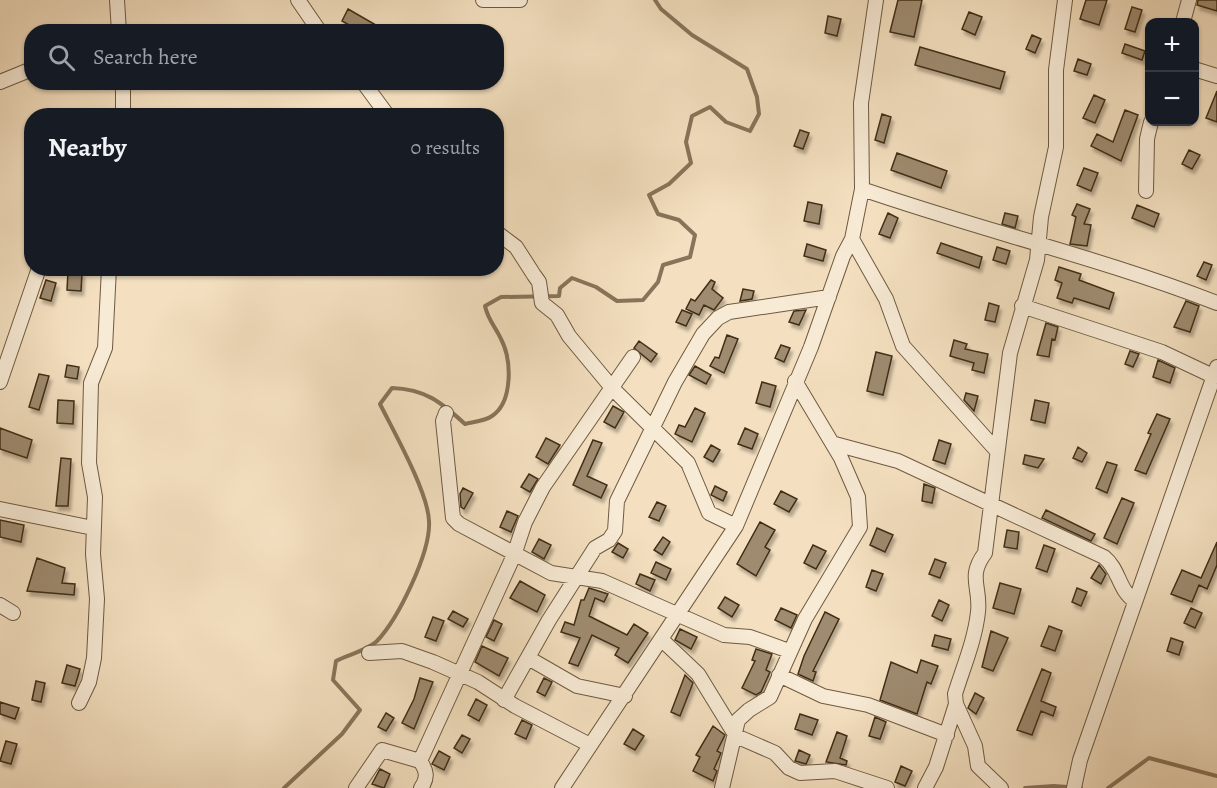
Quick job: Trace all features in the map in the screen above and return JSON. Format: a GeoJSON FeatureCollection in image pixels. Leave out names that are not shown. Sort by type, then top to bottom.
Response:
{"type":"FeatureCollection","features":[{"type":"Feature","properties":{"kind":"street"},"geometry":{"type":"LineString","coordinates":[[117,0],[118,24]]}},
{"type":"Feature","properties":{"kind":"street"},"geometry":{"type":"LineString","coordinates":[[298,0],[314,24]]}},
{"type":"Feature","properties":{"kind":"street"},"geometry":{"type":"LineString","coordinates":[[483,0],[520,0]]}},
{"type":"Feature","properties":{"kind":"street"},"geometry":{"type":"LineString","coordinates":[[562,788],[736,526],[755,486],[843,256],[852,240],[862,189],[861,103],[876,0]]}},
{"type":"Feature","properties":{"kind":"street"},"geometry":{"type":"LineString","coordinates":[[1001,788],[978,766],[975,746],[956,704],[955,694],[978,613],[974,575],[977,564],[985,554],[989,503],[994,485],[1010,352],[1039,246],[1041,217],[1056,147],[1056,70],[1065,0]]}},
{"type":"Feature","properties":{"kind":"street"},"geometry":{"type":"LineString","coordinates":[[1184,18],[1189,0]]}},
{"type":"Feature","properties":{"kind":"street"},"geometry":{"type":"LineString","coordinates":[[1199,71],[1217,76]]}},
{"type":"Feature","properties":{"kind":"street"},"geometry":{"type":"LineString","coordinates":[[0,82],[24,72]]}},
{"type":"Feature","properties":{"kind":"street"},"geometry":{"type":"LineString","coordinates":[[123,90],[123,108]]}},
{"type":"Feature","properties":{"kind":"street"},"geometry":{"type":"LineString","coordinates":[[369,90],[382,108]]}},
{"type":"Feature","properties":{"kind":"street"},"geometry":{"type":"LineString","coordinates":[[1146,191],[1147,139],[1151,126]]}},
{"type":"Feature","properties":{"kind":"street"},"geometry":{"type":"LineString","coordinates":[[862,189],[1039,246],[1142,275],[1217,303]]}},
{"type":"Feature","properties":{"kind":"street"},"geometry":{"type":"LineString","coordinates":[[504,238],[516,247],[539,282],[542,303],[557,315],[569,336],[613,389],[688,463],[709,513],[736,526]]}},
{"type":"Feature","properties":{"kind":"street"},"geometry":{"type":"LineString","coordinates":[[852,240],[886,299],[903,346],[997,451]]}},
{"type":"Feature","properties":{"kind":"street"},"geometry":{"type":"LineString","coordinates":[[0,382],[36,276]]}},
{"type":"Feature","properties":{"kind":"street"},"geometry":{"type":"LineString","coordinates":[[79,703],[89,682],[94,658],[97,599],[93,528],[95,497],[89,463],[91,383],[105,348],[108,276]]}},
{"type":"Feature","properties":{"kind":"street"},"geometry":{"type":"LineString","coordinates":[[504,700],[530,658],[549,620],[595,548],[609,540],[615,531],[617,501],[675,382],[703,334],[718,318],[729,312],[829,297]]}},
{"type":"Feature","properties":{"kind":"street"},"geometry":{"type":"LineString","coordinates":[[1022,306],[1143,345],[1216,372],[1135,601],[1074,784]]}},
{"type":"Feature","properties":{"kind":"street"},"geometry":{"type":"LineString","coordinates":[[421,788],[427,777],[420,761],[514,555],[525,522],[543,487],[633,357]]}},
{"type":"Feature","properties":{"kind":"street"},"geometry":{"type":"LineString","coordinates":[[722,788],[738,720],[770,697],[805,620],[860,527],[858,497],[835,444],[795,381]]}},
{"type":"Feature","properties":{"kind":"street"},"geometry":{"type":"LineString","coordinates":[[446,413],[443,421],[453,518],[459,525],[551,573],[576,579],[602,581],[724,635],[750,637],[789,651]]}},
{"type":"Feature","properties":{"kind":"street"},"geometry":{"type":"LineString","coordinates":[[835,444],[898,461],[1104,557],[1114,566],[1124,594],[1135,601]]}},
{"type":"Feature","properties":{"kind":"street"},"geometry":{"type":"LineString","coordinates":[[0,509],[93,528]]}},
{"type":"Feature","properties":{"kind":"street"},"geometry":{"type":"LineString","coordinates":[[0,605],[13,613]]}},
{"type":"Feature","properties":{"kind":"street"},"geometry":{"type":"LineString","coordinates":[[661,639],[698,674],[736,736],[775,753],[789,768],[800,773],[835,771],[887,788]]}},
{"type":"Feature","properties":{"kind":"street"},"geometry":{"type":"LineString","coordinates":[[369,653],[411,653],[461,673],[568,736],[590,745]]}},
{"type":"Feature","properties":{"kind":"street"},"geometry":{"type":"LineString","coordinates":[[530,658],[577,686],[625,696]]}},
{"type":"Feature","properties":{"kind":"street"},"geometry":{"type":"LineString","coordinates":[[779,675],[823,696],[868,705],[947,735]]}},
{"type":"Feature","properties":{"kind":"street"},"geometry":{"type":"LineString","coordinates":[[925,788],[936,767],[956,704]]}},
{"type":"Feature","properties":{"kind":"street"},"geometry":{"type":"LineString","coordinates":[[356,788],[382,750],[420,761]]}},
{"type":"Feature","properties":{"kind":"building"},"geometry":{"type":"Polygon","coordinates":[[[898,0],[922,0],[914,37],[890,32],[898,0]]]}},
{"type":"Feature","properties":{"kind":"building"},"geometry":{"type":"Polygon","coordinates":[[[1086,0],[1107,0],[1099,25],[1080,19],[1086,0]]]}},
{"type":"Feature","properties":{"kind":"building"},"geometry":{"type":"Polygon","coordinates":[[[1198,0],[1217,0],[1217,11],[1197,5],[1198,0]]]}},
{"type":"Feature","properties":{"kind":"building"},"geometry":{"type":"Polygon","coordinates":[[[1132,7],[1142,10],[1135,32],[1125,29],[1132,7]]]}},
{"type":"Feature","properties":{"kind":"building"},"geometry":{"type":"Polygon","coordinates":[[[348,9],[374,24],[347,24],[342,21],[348,9]]]}},
{"type":"Feature","properties":{"kind":"building"},"geometry":{"type":"Polygon","coordinates":[[[969,12],[982,17],[975,35],[962,29],[969,12]]]}},
{"type":"Feature","properties":{"kind":"building"},"geometry":{"type":"Polygon","coordinates":[[[828,16],[841,19],[837,36],[825,33],[828,16]]]}},
{"type":"Feature","properties":{"kind":"building"},"geometry":{"type":"Polygon","coordinates":[[[1032,35],[1041,39],[1035,53],[1026,49],[1032,35]]]}},
{"type":"Feature","properties":{"kind":"building"},"geometry":{"type":"Polygon","coordinates":[[[1125,44],[1145,51],[1142,60],[1122,53],[1125,44]]]}},
{"type":"Feature","properties":{"kind":"building"},"geometry":{"type":"Polygon","coordinates":[[[920,47],[1005,72],[1000,89],[915,65],[920,47]]]}},
{"type":"Feature","properties":{"kind":"building"},"geometry":{"type":"Polygon","coordinates":[[[1078,59],[1091,64],[1087,75],[1074,71],[1078,59]]]}},
{"type":"Feature","properties":{"kind":"building"},"geometry":{"type":"Polygon","coordinates":[[[1217,91],[1217,122],[1206,118],[1217,91]]]}},
{"type":"Feature","properties":{"kind":"building"},"geometry":{"type":"Polygon","coordinates":[[[1094,95],[1105,100],[1095,123],[1083,118],[1094,95]]]}},
{"type":"Feature","properties":{"kind":"building"},"geometry":{"type":"Polygon","coordinates":[[[1125,110],[1138,115],[1121,161],[1091,146],[1097,134],[1113,142],[1125,110]]]}},
{"type":"Feature","properties":{"kind":"building"},"geometry":{"type":"Polygon","coordinates":[[[882,114],[891,117],[884,143],[875,140],[882,114]]]}},
{"type":"Feature","properties":{"kind":"building"},"geometry":{"type":"Polygon","coordinates":[[[800,130],[809,133],[803,149],[794,146],[800,130]]]}},
{"type":"Feature","properties":{"kind":"building"},"geometry":{"type":"Polygon","coordinates":[[[1189,150],[1200,155],[1192,169],[1182,164],[1189,150]]]}},
{"type":"Feature","properties":{"kind":"building"},"geometry":{"type":"Polygon","coordinates":[[[897,153],[947,171],[941,188],[891,170],[897,153]]]}},
{"type":"Feature","properties":{"kind":"building"},"geometry":{"type":"Polygon","coordinates":[[[1084,168],[1098,173],[1091,191],[1077,185],[1084,168]]]}},
{"type":"Feature","properties":{"kind":"building"},"geometry":{"type":"Polygon","coordinates":[[[808,202],[822,205],[819,224],[804,221],[808,202]]]}},
{"type":"Feature","properties":{"kind":"building"},"geometry":{"type":"Polygon","coordinates":[[[1077,204],[1090,209],[1084,224],[1091,225],[1087,246],[1070,244],[1076,217],[1072,215],[1077,204]]]}},
{"type":"Feature","properties":{"kind":"building"},"geometry":{"type":"Polygon","coordinates":[[[1137,205],[1159,214],[1154,227],[1132,218],[1137,205]]]}},
{"type":"Feature","properties":{"kind":"building"},"geometry":{"type":"Polygon","coordinates":[[[888,213],[898,218],[890,238],[879,234],[888,213]]]}},
{"type":"Feature","properties":{"kind":"building"},"geometry":{"type":"Polygon","coordinates":[[[1005,213],[1018,216],[1015,228],[1002,224],[1005,213]]]}},
{"type":"Feature","properties":{"kind":"building"},"geometry":{"type":"Polygon","coordinates":[[[941,243],[982,257],[979,268],[937,253],[941,243]]]}},
{"type":"Feature","properties":{"kind":"building"},"geometry":{"type":"Polygon","coordinates":[[[807,244],[826,250],[823,261],[804,256],[807,244]]]}},
{"type":"Feature","properties":{"kind":"building"},"geometry":{"type":"Polygon","coordinates":[[[997,247],[1010,251],[1006,264],[993,260],[997,247]]]}},
{"type":"Feature","properties":{"kind":"building"},"geometry":{"type":"Polygon","coordinates":[[[1204,262],[1212,265],[1206,280],[1197,276],[1204,262]]]}},
{"type":"Feature","properties":{"kind":"building"},"geometry":{"type":"Polygon","coordinates":[[[1059,267],[1081,274],[1079,280],[1114,293],[1109,309],[1074,298],[1072,303],[1057,298],[1062,283],[1055,280],[1059,267]]]}},
{"type":"Feature","properties":{"kind":"building"},"geometry":{"type":"Polygon","coordinates":[[[68,276],[82,276],[81,291],[67,290],[68,276]]]}},
{"type":"Feature","properties":{"kind":"building"},"geometry":{"type":"Polygon","coordinates":[[[46,280],[56,283],[51,301],[40,298],[46,280]]]}},
{"type":"Feature","properties":{"kind":"building"},"geometry":{"type":"Polygon","coordinates":[[[711,280],[715,282],[712,289],[723,298],[714,310],[704,305],[699,315],[686,309],[691,299],[695,301],[711,280]]]}},
{"type":"Feature","properties":{"kind":"building"},"geometry":{"type":"Polygon","coordinates":[[[743,289],[754,291],[752,299],[740,301],[743,289]]]}},
{"type":"Feature","properties":{"kind":"building"},"geometry":{"type":"Polygon","coordinates":[[[1186,301],[1199,306],[1190,332],[1174,327],[1186,301]]]}},
{"type":"Feature","properties":{"kind":"building"},"geometry":{"type":"Polygon","coordinates":[[[989,303],[999,306],[995,322],[985,320],[989,303]]]}},
{"type":"Feature","properties":{"kind":"building"},"geometry":{"type":"Polygon","coordinates":[[[682,310],[692,314],[686,326],[676,322],[682,310]]]}},
{"type":"Feature","properties":{"kind":"building"},"geometry":{"type":"Polygon","coordinates":[[[806,310],[799,325],[789,322],[794,311],[806,310]]]}},
{"type":"Feature","properties":{"kind":"building"},"geometry":{"type":"Polygon","coordinates":[[[1046,323],[1058,327],[1055,340],[1052,339],[1049,357],[1037,355],[1046,323]]]}},
{"type":"Feature","properties":{"kind":"building"},"geometry":{"type":"Polygon","coordinates":[[[727,335],[738,339],[724,373],[710,366],[715,357],[719,358],[727,335]]]}},
{"type":"Feature","properties":{"kind":"building"},"geometry":{"type":"Polygon","coordinates":[[[954,340],[967,344],[965,349],[988,354],[984,373],[972,370],[974,363],[950,356],[954,340]]]}},
{"type":"Feature","properties":{"kind":"building"},"geometry":{"type":"Polygon","coordinates":[[[639,341],[657,354],[651,362],[634,348],[639,341]]]}},
{"type":"Feature","properties":{"kind":"building"},"geometry":{"type":"Polygon","coordinates":[[[781,345],[790,348],[784,362],[775,358],[781,345]]]}},
{"type":"Feature","properties":{"kind":"building"},"geometry":{"type":"Polygon","coordinates":[[[1130,351],[1139,354],[1133,367],[1125,364],[1130,351]]]}},
{"type":"Feature","properties":{"kind":"building"},"geometry":{"type":"Polygon","coordinates":[[[876,352],[892,356],[883,395],[867,391],[876,352]]]}},
{"type":"Feature","properties":{"kind":"building"},"geometry":{"type":"Polygon","coordinates":[[[1158,360],[1175,368],[1170,383],[1153,377],[1158,360]]]}},
{"type":"Feature","properties":{"kind":"building"},"geometry":{"type":"Polygon","coordinates":[[[67,365],[79,367],[77,379],[65,377],[67,365]]]}},
{"type":"Feature","properties":{"kind":"building"},"geometry":{"type":"Polygon","coordinates":[[[695,366],[711,375],[706,384],[689,375],[695,366]]]}},
{"type":"Feature","properties":{"kind":"building"},"geometry":{"type":"Polygon","coordinates":[[[39,374],[49,376],[39,410],[29,407],[39,374]]]}},
{"type":"Feature","properties":{"kind":"building"},"geometry":{"type":"Polygon","coordinates":[[[762,382],[776,386],[770,407],[756,403],[762,382]]]}},
{"type":"Feature","properties":{"kind":"building"},"geometry":{"type":"Polygon","coordinates":[[[966,393],[978,396],[974,411],[964,400],[966,393]]]}},
{"type":"Feature","properties":{"kind":"building"},"geometry":{"type":"Polygon","coordinates":[[[58,400],[74,401],[73,424],[57,423],[58,400]]]}},
{"type":"Feature","properties":{"kind":"building"},"geometry":{"type":"Polygon","coordinates":[[[1035,400],[1049,403],[1045,423],[1031,420],[1035,400]]]}},
{"type":"Feature","properties":{"kind":"building"},"geometry":{"type":"Polygon","coordinates":[[[613,406],[624,412],[615,428],[604,422],[613,406]]]}},
{"type":"Feature","properties":{"kind":"building"},"geometry":{"type":"Polygon","coordinates":[[[695,408],[705,413],[692,442],[675,434],[679,425],[685,427],[695,408]]]}},
{"type":"Feature","properties":{"kind":"building"},"geometry":{"type":"Polygon","coordinates":[[[1157,414],[1170,419],[1146,474],[1135,470],[1157,414]]]}},
{"type":"Feature","properties":{"kind":"building"},"geometry":{"type":"Polygon","coordinates":[[[0,428],[32,440],[27,458],[0,449],[0,428]]]}},
{"type":"Feature","properties":{"kind":"building"},"geometry":{"type":"Polygon","coordinates":[[[745,428],[758,434],[752,449],[738,444],[745,428]]]}},
{"type":"Feature","properties":{"kind":"building"},"geometry":{"type":"Polygon","coordinates":[[[546,438],[560,445],[548,464],[536,457],[546,438]]]}},
{"type":"Feature","properties":{"kind":"building"},"geometry":{"type":"Polygon","coordinates":[[[593,440],[602,443],[587,476],[607,485],[601,498],[573,485],[593,440]]]}},
{"type":"Feature","properties":{"kind":"building"},"geometry":{"type":"Polygon","coordinates":[[[939,440],[951,444],[945,464],[933,460],[939,440]]]}},
{"type":"Feature","properties":{"kind":"building"},"geometry":{"type":"Polygon","coordinates":[[[711,445],[720,450],[713,462],[704,457],[711,445]]]}},
{"type":"Feature","properties":{"kind":"building"},"geometry":{"type":"Polygon","coordinates":[[[1078,447],[1087,453],[1082,462],[1073,458],[1078,447]]]}},
{"type":"Feature","properties":{"kind":"building"},"geometry":{"type":"Polygon","coordinates":[[[1025,455],[1044,459],[1038,468],[1023,464],[1025,455]]]}},
{"type":"Feature","properties":{"kind":"building"},"geometry":{"type":"Polygon","coordinates":[[[61,458],[71,459],[68,506],[56,506],[61,458]]]}},
{"type":"Feature","properties":{"kind":"building"},"geometry":{"type":"Polygon","coordinates":[[[1107,462],[1117,465],[1107,493],[1096,488],[1107,462]]]}},
{"type":"Feature","properties":{"kind":"building"},"geometry":{"type":"Polygon","coordinates":[[[529,474],[538,479],[530,492],[521,487],[529,474]]]}},
{"type":"Feature","properties":{"kind":"building"},"geometry":{"type":"Polygon","coordinates":[[[924,484],[935,488],[932,503],[922,501],[924,484]]]}},
{"type":"Feature","properties":{"kind":"building"},"geometry":{"type":"Polygon","coordinates":[[[715,486],[727,492],[723,501],[711,495],[715,486]]]}},
{"type":"Feature","properties":{"kind":"building"},"geometry":{"type":"Polygon","coordinates":[[[463,488],[473,493],[464,509],[461,507],[460,494],[463,488]]]}},
{"type":"Feature","properties":{"kind":"building"},"geometry":{"type":"Polygon","coordinates":[[[781,491],[797,499],[789,512],[774,504],[781,491]]]}},
{"type":"Feature","properties":{"kind":"building"},"geometry":{"type":"Polygon","coordinates":[[[1122,498],[1134,503],[1117,544],[1104,538],[1122,498]]]}},
{"type":"Feature","properties":{"kind":"building"},"geometry":{"type":"Polygon","coordinates":[[[657,502],[666,506],[659,521],[649,517],[657,502]]]}},
{"type":"Feature","properties":{"kind":"building"},"geometry":{"type":"Polygon","coordinates":[[[1046,510],[1095,534],[1091,541],[1042,518],[1046,510]]]}},
{"type":"Feature","properties":{"kind":"building"},"geometry":{"type":"Polygon","coordinates":[[[507,511],[518,516],[511,532],[500,527],[507,511]]]}},
{"type":"Feature","properties":{"kind":"building"},"geometry":{"type":"Polygon","coordinates":[[[0,520],[24,525],[21,542],[0,537],[0,520]]]}},
{"type":"Feature","properties":{"kind":"building"},"geometry":{"type":"Polygon","coordinates":[[[760,522],[775,530],[765,547],[770,550],[756,576],[737,564],[760,522]]]}},
{"type":"Feature","properties":{"kind":"building"},"geometry":{"type":"Polygon","coordinates":[[[877,528],[893,535],[885,552],[870,545],[877,528]]]}},
{"type":"Feature","properties":{"kind":"building"},"geometry":{"type":"Polygon","coordinates":[[[1007,530],[1019,532],[1017,549],[1004,547],[1007,530]]]}},
{"type":"Feature","properties":{"kind":"building"},"geometry":{"type":"Polygon","coordinates":[[[663,537],[670,542],[662,555],[654,550],[663,537]]]}},
{"type":"Feature","properties":{"kind":"building"},"geometry":{"type":"Polygon","coordinates":[[[539,539],[551,545],[544,559],[532,552],[539,539]]]}},
{"type":"Feature","properties":{"kind":"building"},"geometry":{"type":"Polygon","coordinates":[[[1217,542],[1217,565],[1207,589],[1199,585],[1192,602],[1171,594],[1182,570],[1201,578],[1217,542]]]}},
{"type":"Feature","properties":{"kind":"building"},"geometry":{"type":"Polygon","coordinates":[[[618,543],[628,549],[623,558],[612,552],[618,543]]]}},
{"type":"Feature","properties":{"kind":"building"},"geometry":{"type":"Polygon","coordinates":[[[813,545],[826,551],[816,569],[804,563],[813,545]]]}},
{"type":"Feature","properties":{"kind":"building"},"geometry":{"type":"Polygon","coordinates":[[[1044,545],[1055,549],[1047,572],[1036,568],[1044,545]]]}},
{"type":"Feature","properties":{"kind":"building"},"geometry":{"type":"Polygon","coordinates":[[[37,558],[65,568],[62,583],[75,584],[74,595],[27,591],[37,558]]]}},
{"type":"Feature","properties":{"kind":"building"},"geometry":{"type":"Polygon","coordinates":[[[935,559],[946,563],[940,578],[929,574],[935,559]]]}},
{"type":"Feature","properties":{"kind":"building"},"geometry":{"type":"Polygon","coordinates":[[[656,562],[671,569],[666,580],[651,573],[656,562]]]}},
{"type":"Feature","properties":{"kind":"building"},"geometry":{"type":"Polygon","coordinates":[[[1099,565],[1106,574],[1101,584],[1091,578],[1099,565]]]}},
{"type":"Feature","properties":{"kind":"building"},"geometry":{"type":"Polygon","coordinates":[[[872,570],[883,574],[876,591],[866,587],[872,570]]]}},
{"type":"Feature","properties":{"kind":"building"},"geometry":{"type":"Polygon","coordinates":[[[640,574],[655,580],[650,591],[636,584],[640,574]]]}},
{"type":"Feature","properties":{"kind":"building"},"geometry":{"type":"Polygon","coordinates":[[[520,581],[545,595],[537,612],[510,598],[520,581]]]}},
{"type":"Feature","properties":{"kind":"building"},"geometry":{"type":"Polygon","coordinates":[[[1000,583],[1021,589],[1014,614],[993,608],[1000,583]]]}},
{"type":"Feature","properties":{"kind":"building"},"geometry":{"type":"Polygon","coordinates":[[[589,588],[608,594],[604,602],[595,598],[589,616],[627,635],[634,624],[648,633],[628,663],[615,655],[619,648],[592,635],[578,666],[569,663],[580,638],[561,632],[565,622],[574,625],[581,600],[584,600],[589,588]]]}},
{"type":"Feature","properties":{"kind":"building"},"geometry":{"type":"Polygon","coordinates":[[[1077,588],[1087,592],[1081,606],[1072,602],[1077,588]]]}},
{"type":"Feature","properties":{"kind":"building"},"geometry":{"type":"Polygon","coordinates":[[[725,597],[739,605],[732,617],[718,608],[725,597]]]}},
{"type":"Feature","properties":{"kind":"building"},"geometry":{"type":"Polygon","coordinates":[[[939,600],[949,605],[942,621],[932,616],[939,600]]]}},
{"type":"Feature","properties":{"kind":"building"},"geometry":{"type":"Polygon","coordinates":[[[781,608],[797,615],[791,628],[775,620],[781,608]]]}},
{"type":"Feature","properties":{"kind":"building"},"geometry":{"type":"Polygon","coordinates":[[[1191,608],[1202,613],[1195,628],[1184,623],[1191,608]]]}},
{"type":"Feature","properties":{"kind":"building"},"geometry":{"type":"Polygon","coordinates":[[[453,611],[468,619],[463,627],[448,619],[453,611]]]}},
{"type":"Feature","properties":{"kind":"building"},"geometry":{"type":"Polygon","coordinates":[[[825,612],[839,619],[813,671],[816,672],[813,681],[798,674],[825,612]]]}},
{"type":"Feature","properties":{"kind":"building"},"geometry":{"type":"Polygon","coordinates":[[[433,617],[444,621],[436,641],[425,637],[433,617]]]}},
{"type":"Feature","properties":{"kind":"building"},"geometry":{"type":"Polygon","coordinates":[[[494,620],[502,624],[494,641],[486,637],[494,620]]]}},
{"type":"Feature","properties":{"kind":"building"},"geometry":{"type":"Polygon","coordinates":[[[1049,626],[1062,631],[1055,651],[1041,646],[1049,626]]]}},
{"type":"Feature","properties":{"kind":"building"},"geometry":{"type":"Polygon","coordinates":[[[680,629],[697,637],[691,649],[675,640],[680,629]]]}},
{"type":"Feature","properties":{"kind":"building"},"geometry":{"type":"Polygon","coordinates":[[[991,631],[1008,638],[993,671],[982,667],[991,631]]]}},
{"type":"Feature","properties":{"kind":"building"},"geometry":{"type":"Polygon","coordinates":[[[935,635],[951,639],[948,650],[932,646],[935,635]]]}},
{"type":"Feature","properties":{"kind":"building"},"geometry":{"type":"Polygon","coordinates":[[[1171,638],[1183,642],[1179,655],[1167,651],[1171,638]]]}},
{"type":"Feature","properties":{"kind":"building"},"geometry":{"type":"Polygon","coordinates":[[[482,646],[508,658],[499,676],[475,662],[482,646]]]}},
{"type":"Feature","properties":{"kind":"building"},"geometry":{"type":"Polygon","coordinates":[[[756,649],[772,654],[766,670],[770,672],[761,692],[756,695],[742,688],[755,661],[752,660],[756,649]]]}},
{"type":"Feature","properties":{"kind":"building"},"geometry":{"type":"Polygon","coordinates":[[[921,660],[938,666],[931,684],[927,682],[917,714],[880,700],[891,662],[917,673],[921,660]]]}},
{"type":"Feature","properties":{"kind":"building"},"geometry":{"type":"Polygon","coordinates":[[[67,665],[80,669],[75,686],[62,683],[67,665]]]}},
{"type":"Feature","properties":{"kind":"building"},"geometry":{"type":"Polygon","coordinates":[[[1042,669],[1051,673],[1041,701],[1056,707],[1053,716],[1041,711],[1032,735],[1017,730],[1042,669]]]}},
{"type":"Feature","properties":{"kind":"building"},"geometry":{"type":"Polygon","coordinates":[[[685,675],[693,683],[680,716],[671,712],[685,675]]]}},
{"type":"Feature","properties":{"kind":"building"},"geometry":{"type":"Polygon","coordinates":[[[420,678],[433,682],[414,729],[402,723],[414,699],[420,678]]]}},
{"type":"Feature","properties":{"kind":"building"},"geometry":{"type":"Polygon","coordinates":[[[544,678],[552,682],[545,696],[537,692],[544,678]]]}},
{"type":"Feature","properties":{"kind":"building"},"geometry":{"type":"Polygon","coordinates":[[[36,681],[45,683],[41,702],[32,700],[36,681]]]}},
{"type":"Feature","properties":{"kind":"building"},"geometry":{"type":"Polygon","coordinates":[[[975,693],[984,698],[976,714],[968,708],[975,693]]]}},
{"type":"Feature","properties":{"kind":"building"},"geometry":{"type":"Polygon","coordinates":[[[476,699],[487,705],[479,721],[468,715],[476,699]]]}},
{"type":"Feature","properties":{"kind":"building"},"geometry":{"type":"Polygon","coordinates":[[[0,702],[19,708],[15,719],[0,714],[0,702]]]}},
{"type":"Feature","properties":{"kind":"building"},"geometry":{"type":"Polygon","coordinates":[[[386,713],[394,718],[386,731],[378,727],[386,713]]]}},
{"type":"Feature","properties":{"kind":"building"},"geometry":{"type":"Polygon","coordinates":[[[800,714],[818,720],[812,735],[795,729],[800,714]]]}},
{"type":"Feature","properties":{"kind":"building"},"geometry":{"type":"Polygon","coordinates":[[[875,717],[886,722],[880,739],[869,736],[875,717]]]}},
{"type":"Feature","properties":{"kind":"building"},"geometry":{"type":"Polygon","coordinates":[[[522,720],[532,725],[526,739],[515,734],[522,720]]]}},
{"type":"Feature","properties":{"kind":"building"},"geometry":{"type":"Polygon","coordinates":[[[713,726],[725,735],[717,751],[721,753],[714,769],[717,771],[713,781],[693,771],[700,757],[696,755],[713,726]]]}},
{"type":"Feature","properties":{"kind":"building"},"geometry":{"type":"Polygon","coordinates":[[[633,729],[644,736],[635,750],[624,744],[633,729]]]}},
{"type":"Feature","properties":{"kind":"building"},"geometry":{"type":"Polygon","coordinates":[[[837,732],[847,736],[840,758],[847,761],[846,765],[826,762],[837,732]]]}},
{"type":"Feature","properties":{"kind":"building"},"geometry":{"type":"Polygon","coordinates":[[[462,735],[470,739],[462,753],[454,748],[462,735]]]}},
{"type":"Feature","properties":{"kind":"building"},"geometry":{"type":"Polygon","coordinates":[[[6,741],[17,744],[11,764],[0,761],[6,741]]]}},
{"type":"Feature","properties":{"kind":"building"},"geometry":{"type":"Polygon","coordinates":[[[799,750],[810,755],[806,764],[795,761],[799,750]]]}},
{"type":"Feature","properties":{"kind":"building"},"geometry":{"type":"Polygon","coordinates":[[[439,751],[450,757],[444,770],[432,764],[439,751]]]}},
{"type":"Feature","properties":{"kind":"building"},"geometry":{"type":"Polygon","coordinates":[[[901,766],[912,771],[905,786],[895,782],[901,766]]]}},
{"type":"Feature","properties":{"kind":"building"},"geometry":{"type":"Polygon","coordinates":[[[380,769],[390,774],[384,788],[372,784],[380,769]]]}},
{"type":"Feature","properties":{"kind":"waterway"},"geometry":{"type":"LineString","coordinates":[[284,788],[342,734],[360,710],[333,680],[336,661],[377,641],[403,602],[425,550],[429,521],[423,494],[380,404],[392,388],[404,389],[432,398],[465,424],[492,416],[504,401],[509,369],[505,348],[485,306],[501,297],[559,296],[560,288],[572,278],[596,287],[617,301],[643,300],[658,282],[663,265],[690,257],[695,235],[679,220],[658,214],[649,195],[669,184],[691,163],[686,142],[692,116],[710,107],[726,122],[750,131],[759,114],[757,97],[747,69],[692,35],[661,9],[655,0]]}},
{"type":"Feature","properties":{"kind":"waterway"},"geometry":{"type":"LineString","coordinates":[[1108,788],[1149,758],[1217,776]]}},
{"type":"Feature","properties":{"kind":"waterway"},"geometry":{"type":"LineString","coordinates":[[1025,788],[1054,786],[1081,788]]}}]}
